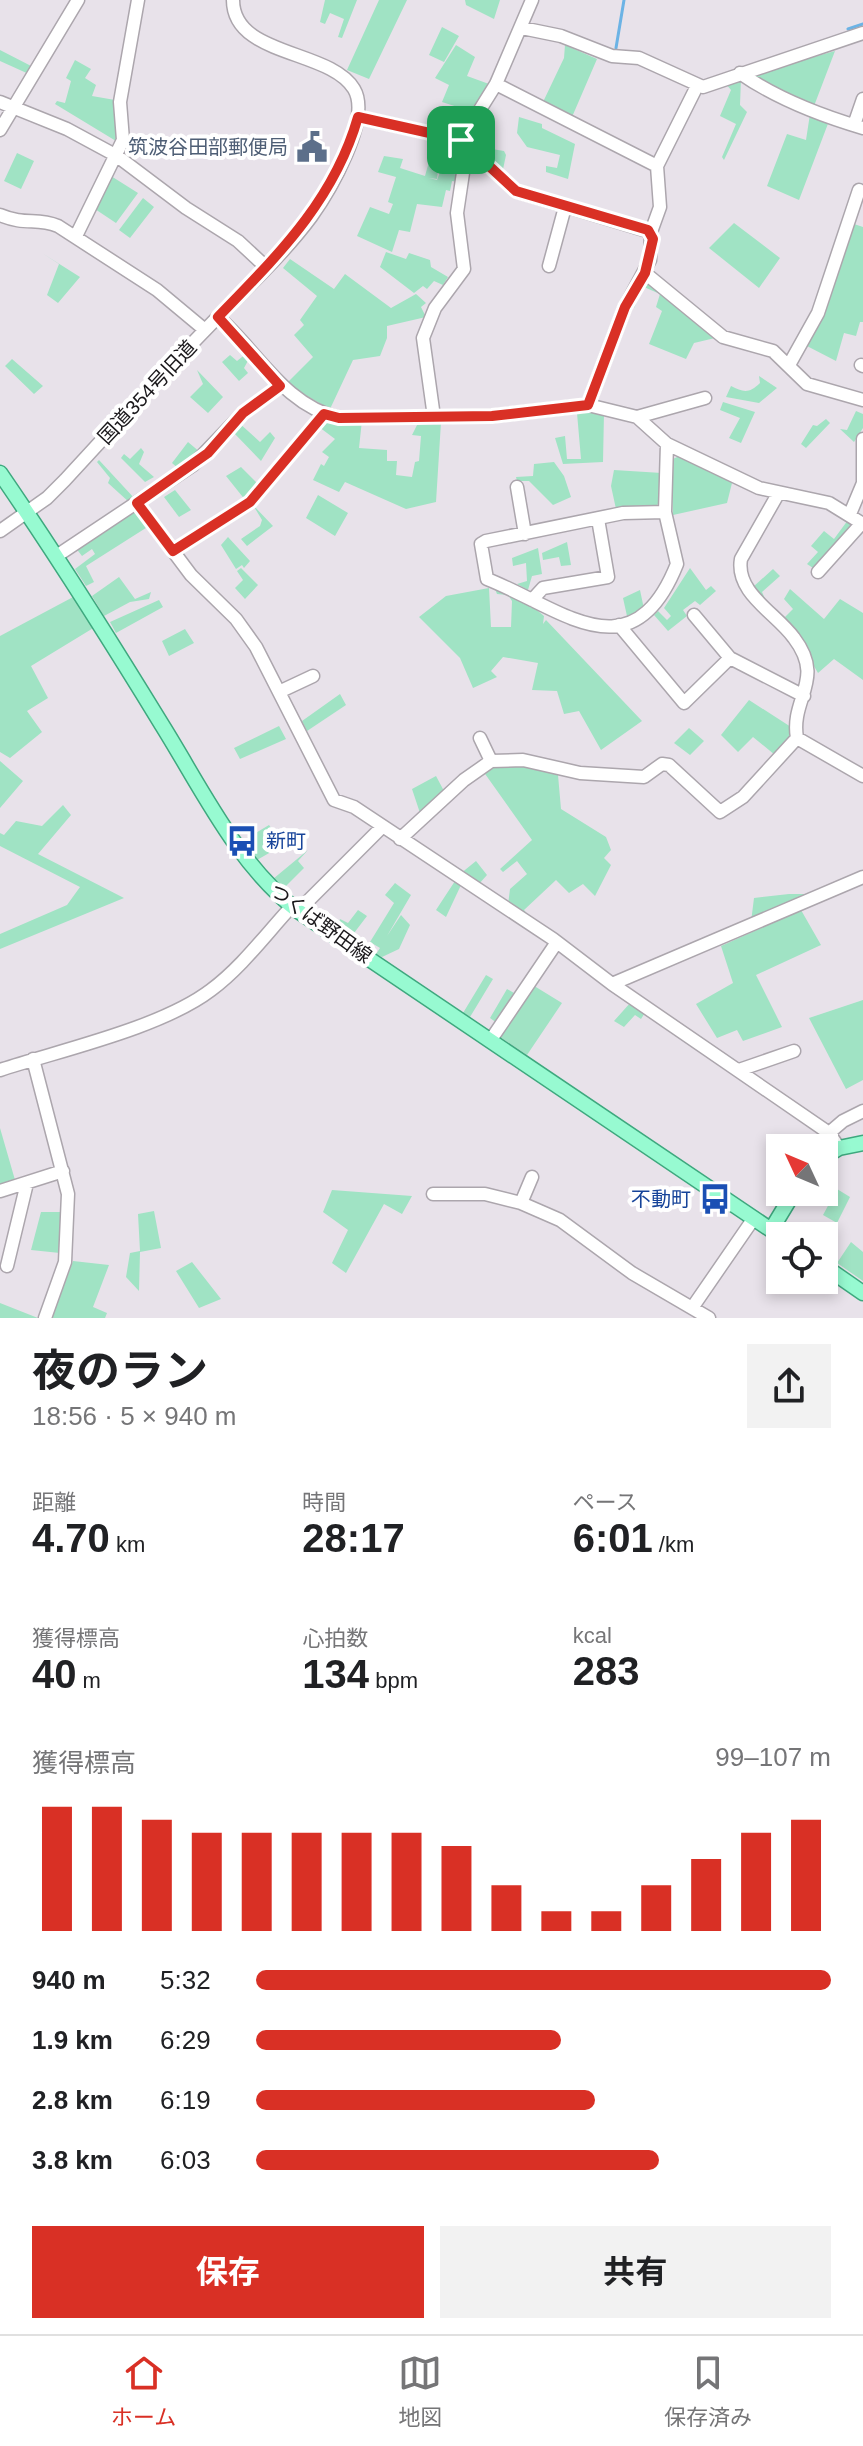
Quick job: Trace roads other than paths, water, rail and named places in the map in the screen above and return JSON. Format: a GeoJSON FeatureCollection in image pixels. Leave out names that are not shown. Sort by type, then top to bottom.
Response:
{"type":"FeatureCollection","features":[{"type":"Feature","properties":{"kind":"main road","name":"つくば野田線"},"geometry":{"type":"LineString","coordinates":[[0,473],[58,555],[224,826],[267,884],[295,908],[766,1227]]}},
{"type":"Feature","properties":{"kind":"main road"},"geometry":{"type":"LineString","coordinates":[[839,1148],[863,1143]]}},
{"type":"Feature","properties":{"kind":"main road"},"geometry":{"type":"LineString","coordinates":[[838,1276],[863,1293]]}},
{"type":"Feature","properties":{"kind":"street"},"geometry":{"type":"LineString","coordinates":[[0,130],[78,0]]}},
{"type":"Feature","properties":{"kind":"street"},"geometry":{"type":"LineString","coordinates":[[76,236],[123,140],[122,81],[138,0]]}},
{"type":"Feature","properties":{"kind":"street"},"geometry":{"type":"LineString","coordinates":[[233,0],[237,21],[251,35],[349,82],[357,96],[358,117],[464,143],[476,158],[516,191],[651,232]]}},
{"type":"Feature","properties":{"kind":"street"},"geometry":{"type":"LineString","coordinates":[[434,417],[421,347],[428,321],[464,269],[457,213],[464,143],[496,84],[532,0]]}},
{"type":"Feature","properties":{"kind":"street"},"geometry":{"type":"LineString","coordinates":[[522,28],[561,36],[612,56],[639,58],[697,86],[709,86],[863,33]]}},
{"type":"Feature","properties":{"kind":"street"},"geometry":{"type":"LineString","coordinates":[[740,73],[768,93],[858,127],[863,99]]}},
{"type":"Feature","properties":{"kind":"street"},"geometry":{"type":"LineString","coordinates":[[496,84],[657,166]]}},
{"type":"Feature","properties":{"kind":"street"},"geometry":{"type":"LineString","coordinates":[[588,405],[625,307],[645,273],[652,249],[651,232],[660,207],[657,166],[697,86]]}},
{"type":"Feature","properties":{"kind":"street"},"geometry":{"type":"LineString","coordinates":[[0,102],[67,129],[117,156],[186,208],[238,241],[266,267]]}},
{"type":"Feature","properties":{"kind":"street","name":"国道354号旧道"},"geometry":{"type":"LineString","coordinates":[[0,531],[65,480],[295,236],[326,194],[358,117]]}},
{"type":"Feature","properties":{"kind":"street"},"geometry":{"type":"LineString","coordinates":[[789,365],[818,313],[859,190]]}},
{"type":"Feature","properties":{"kind":"street"},"geometry":{"type":"LineString","coordinates":[[549,266],[565,207]]}},
{"type":"Feature","properties":{"kind":"street"},"geometry":{"type":"LineString","coordinates":[[0,215],[22,224],[44,220],[76,236],[157,290],[205,330]]}},
{"type":"Feature","properties":{"kind":"street"},"geometry":{"type":"LineString","coordinates":[[645,273],[723,337],[773,351],[807,384],[863,400]]}},
{"type":"Feature","properties":{"kind":"street"},"geometry":{"type":"LineString","coordinates":[[218,317],[280,386],[324,414],[339,418],[517,415],[588,405],[637,417],[667,444],[778,494],[821,501],[862,523],[818,572]]}},
{"type":"Feature","properties":{"kind":"street"},"geometry":{"type":"LineString","coordinates":[[58,555],[208,453],[243,413],[280,386]]}},
{"type":"Feature","properties":{"kind":"street"},"geometry":{"type":"LineString","coordinates":[[637,417],[705,398]]}},
{"type":"Feature","properties":{"kind":"street"},"geometry":{"type":"LineString","coordinates":[[173,551],[250,502],[324,414]]}},
{"type":"Feature","properties":{"kind":"street"},"geometry":{"type":"LineString","coordinates":[[850,514],[862,494],[863,439]]}},
{"type":"Feature","properties":{"kind":"street"},"geometry":{"type":"LineString","coordinates":[[665,512],[623,513],[481,544],[487,579],[578,622],[619,625],[648,613],[677,564],[665,512],[667,444]]}},
{"type":"Feature","properties":{"kind":"street"},"geometry":{"type":"LineString","coordinates":[[517,487],[525,534]]}},
{"type":"Feature","properties":{"kind":"street"},"geometry":{"type":"LineString","coordinates":[[778,494],[741,559],[739,568],[745,585],[794,638],[805,658],[810,674],[795,727],[797,738],[863,776]]}},
{"type":"Feature","properties":{"kind":"street"},"geometry":{"type":"LineString","coordinates":[[137,503],[173,551],[236,619],[281,691],[334,800],[354,807],[557,942],[612,984],[829,1133],[839,1148]]}},
{"type":"Feature","properties":{"kind":"street"},"geometry":{"type":"LineString","coordinates":[[532,600],[543,588],[608,577],[598,519]]}},
{"type":"Feature","properties":{"kind":"street"},"geometry":{"type":"LineString","coordinates":[[694,615],[730,658],[804,696]]}},
{"type":"Feature","properties":{"kind":"street"},"geometry":{"type":"LineString","coordinates":[[619,625],[684,703],[730,658]]}},
{"type":"Feature","properties":{"kind":"street"},"geometry":{"type":"LineString","coordinates":[[281,691],[313,676]]}},
{"type":"Feature","properties":{"kind":"street"},"geometry":{"type":"LineString","coordinates":[[480,738],[491,761]]}},
{"type":"Feature","properties":{"kind":"street"},"geometry":{"type":"LineString","coordinates":[[400,839],[464,780],[491,761],[523,760],[580,773],[644,777],[662,764],[669,765],[720,812],[743,797],[797,738]]}},
{"type":"Feature","properties":{"kind":"street"},"geometry":{"type":"LineString","coordinates":[[0,1070],[159,1016],[200,997],[225,979],[382,827]]}},
{"type":"Feature","properties":{"kind":"street"},"geometry":{"type":"LineString","coordinates":[[612,984],[863,877]]}},
{"type":"Feature","properties":{"kind":"street"},"geometry":{"type":"LineString","coordinates":[[490,1041],[557,942]]}},
{"type":"Feature","properties":{"kind":"street"},"geometry":{"type":"LineString","coordinates":[[739,1070],[794,1051]]}},
{"type":"Feature","properties":{"kind":"street"},"geometry":{"type":"LineString","coordinates":[[33,1059],[68,1194],[65,1262],[45,1318]]}},
{"type":"Feature","properties":{"kind":"street"},"geometry":{"type":"LineString","coordinates":[[829,1133],[863,1111]]}},
{"type":"Feature","properties":{"kind":"street"},"geometry":{"type":"LineString","coordinates":[[0,1191],[63,1171]]}},
{"type":"Feature","properties":{"kind":"street"},"geometry":{"type":"LineString","coordinates":[[45,1177],[68,1194]]}},
{"type":"Feature","properties":{"kind":"street"},"geometry":{"type":"LineString","coordinates":[[521,1203],[532,1177]]}},
{"type":"Feature","properties":{"kind":"street"},"geometry":{"type":"LineString","coordinates":[[7,1266],[27,1183]]}},
{"type":"Feature","properties":{"kind":"street"},"geometry":{"type":"LineString","coordinates":[[433,1194],[485,1194],[521,1203],[560,1220],[632,1273],[709,1318]]}},
{"type":"Feature","properties":{"kind":"street"},"geometry":{"type":"LineString","coordinates":[[692,1308],[754,1218]]}},
{"type":"Feature","properties":{"kind":"waterway"},"geometry":{"type":"LineString","coordinates":[[616,48],[624,0]]}},
{"type":"Feature","properties":{"kind":"waterway"},"geometry":{"type":"LineString","coordinates":[[848,29],[863,24]]}},
{"type":"Feature","properties":{"kind":"place","name":"筑波谷田部郵便局"},"geometry":{"type":"Point","coordinates":[312,147]}},
{"type":"Feature","properties":{"kind":"place","name":"新町"},"geometry":{"type":"Point","coordinates":[242,841]}},
{"type":"Feature","properties":{"kind":"place","name":"不動町"},"geometry":{"type":"Point","coordinates":[715,1199]}}]}
